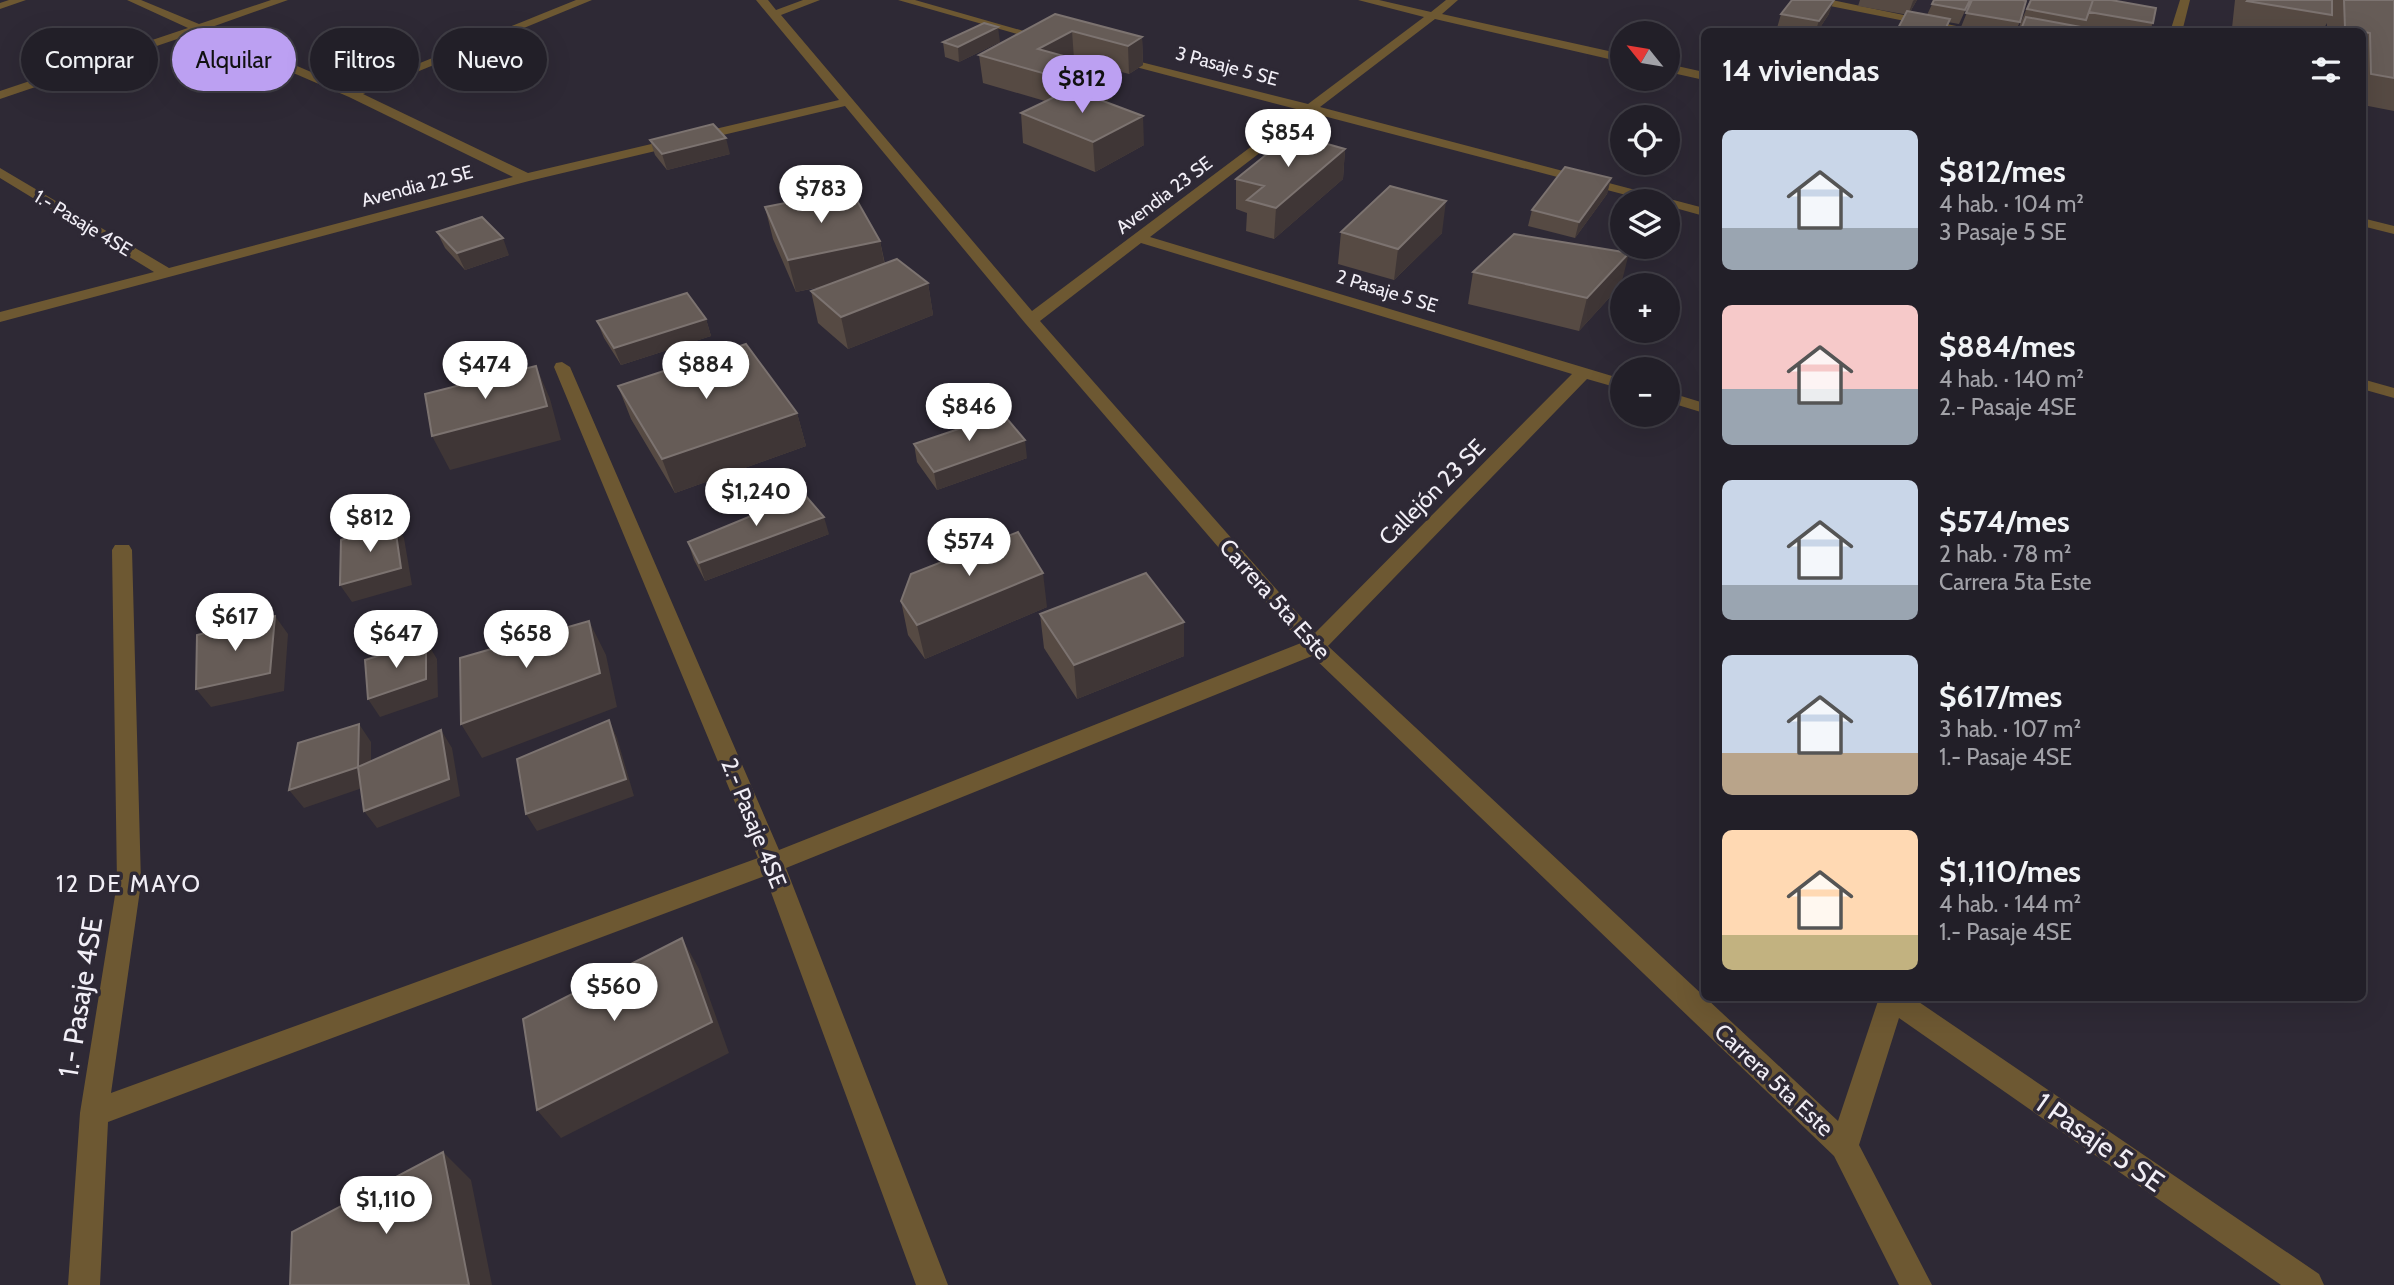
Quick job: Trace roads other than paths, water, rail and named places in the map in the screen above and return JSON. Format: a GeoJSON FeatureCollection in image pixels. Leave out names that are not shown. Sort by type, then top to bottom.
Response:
{"type":"FeatureCollection","features":[{"type":"Feature","properties":{"kind":"street"},"geometry":{"type":"LineString","coordinates":[[0,6],[20,0]]}},
{"type":"Feature","properties":{"kind":"street"},"geometry":{"type":"LineString","coordinates":[[132,0],[197,28],[282,0]]}},
{"type":"Feature","properties":{"kind":"street"},"geometry":{"type":"LineString","coordinates":[[354,94],[586,0]]}},
{"type":"Feature","properties":{"kind":"street","name":"Carrera 5ta Este"},"geometry":{"type":"LineString","coordinates":[[762,0],[1031,320],[1315,646],[1844,1146],[1916,1285]]}},
{"type":"Feature","properties":{"kind":"street"},"geometry":{"type":"LineString","coordinates":[[774,15],[814,0]]}},
{"type":"Feature","properties":{"kind":"street"},"geometry":{"type":"LineString","coordinates":[[903,0],[1063,44]]}},
{"type":"Feature","properties":{"kind":"street"},"geometry":{"type":"LineString","coordinates":[[1364,0],[1610,55]]}},
{"type":"Feature","properties":{"kind":"street","name":"Avendia 23 SE"},"geometry":{"type":"LineString","coordinates":[[1031,320],[1453,0]]}},
{"type":"Feature","properties":{"kind":"street"},"geometry":{"type":"LineString","coordinates":[[1815,0],[1959,28]]}},
{"type":"Feature","properties":{"kind":"street"},"geometry":{"type":"LineString","coordinates":[[2177,28],[2185,0]]}},
{"type":"Feature","properties":{"kind":"street"},"geometry":{"type":"LineString","coordinates":[[0,95],[172,37]]}},
{"type":"Feature","properties":{"kind":"street","name":"3 Pasaje 5 SE"},"geometry":{"type":"LineString","coordinates":[[1103,54],[1616,189]]}},
{"type":"Feature","properties":{"kind":"street"},"geometry":{"type":"LineString","coordinates":[[296,70],[354,94],[526,178]]}},
{"type":"Feature","properties":{"kind":"street"},"geometry":{"type":"LineString","coordinates":[[1680,71],[1701,75]]}},
{"type":"Feature","properties":{"kind":"street","name":"Avendia 22 SE"},"geometry":{"type":"LineString","coordinates":[[0,317],[526,178],[847,102]]}},
{"type":"Feature","properties":{"kind":"street","name":"1.- Pasaje 4SE"},"geometry":{"type":"LineString","coordinates":[[0,172],[167,272]]}},
{"type":"Feature","properties":{"kind":"street","name":"3 Pasaje 5 SE"},"geometry":{"type":"LineString","coordinates":[[1680,206],[1701,211]]}},
{"type":"Feature","properties":{"kind":"street"},"geometry":{"type":"LineString","coordinates":[[2366,223],[2394,230]]}},
{"type":"Feature","properties":{"kind":"street","name":"2 Pasaje 5 SE"},"geometry":{"type":"LineString","coordinates":[[1139,238],[1610,380]]}},
{"type":"Feature","properties":{"kind":"street","name":"2.- Pasaje 4SE"},"geometry":{"type":"LineString","coordinates":[[562,367],[772,863],[932,1285]]}},
{"type":"Feature","properties":{"kind":"street","name":"Callejón 23 SE"},"geometry":{"type":"LineString","coordinates":[[1315,646],[1584,372]]}},
{"type":"Feature","properties":{"kind":"street"},"geometry":{"type":"LineString","coordinates":[[2366,385],[2394,393]]}},
{"type":"Feature","properties":{"kind":"street"},"geometry":{"type":"LineString","coordinates":[[1680,401],[1701,407]]}},
{"type":"Feature","properties":{"kind":"street","name":"1.- Pasaje 4SE"},"geometry":{"type":"LineString","coordinates":[[84,1285],[94,1113],[129,883],[122,550]]}},
{"type":"Feature","properties":{"kind":"street"},"geometry":{"type":"LineString","coordinates":[[94,1113],[772,863],[1315,646]]}},
{"type":"Feature","properties":{"kind":"street"},"geometry":{"type":"LineString","coordinates":[[1844,1146],[1891,1001]]}},
{"type":"Feature","properties":{"kind":"street","name":"1 Pasaje 5 SE"},"geometry":{"type":"LineString","coordinates":[[1896,1001],[2308,1285]]}},
{"type":"Feature","properties":{"kind":"district","name":"12 DE MAYO"},"geometry":{"type":"Point","coordinates":[129,883]}}]}
